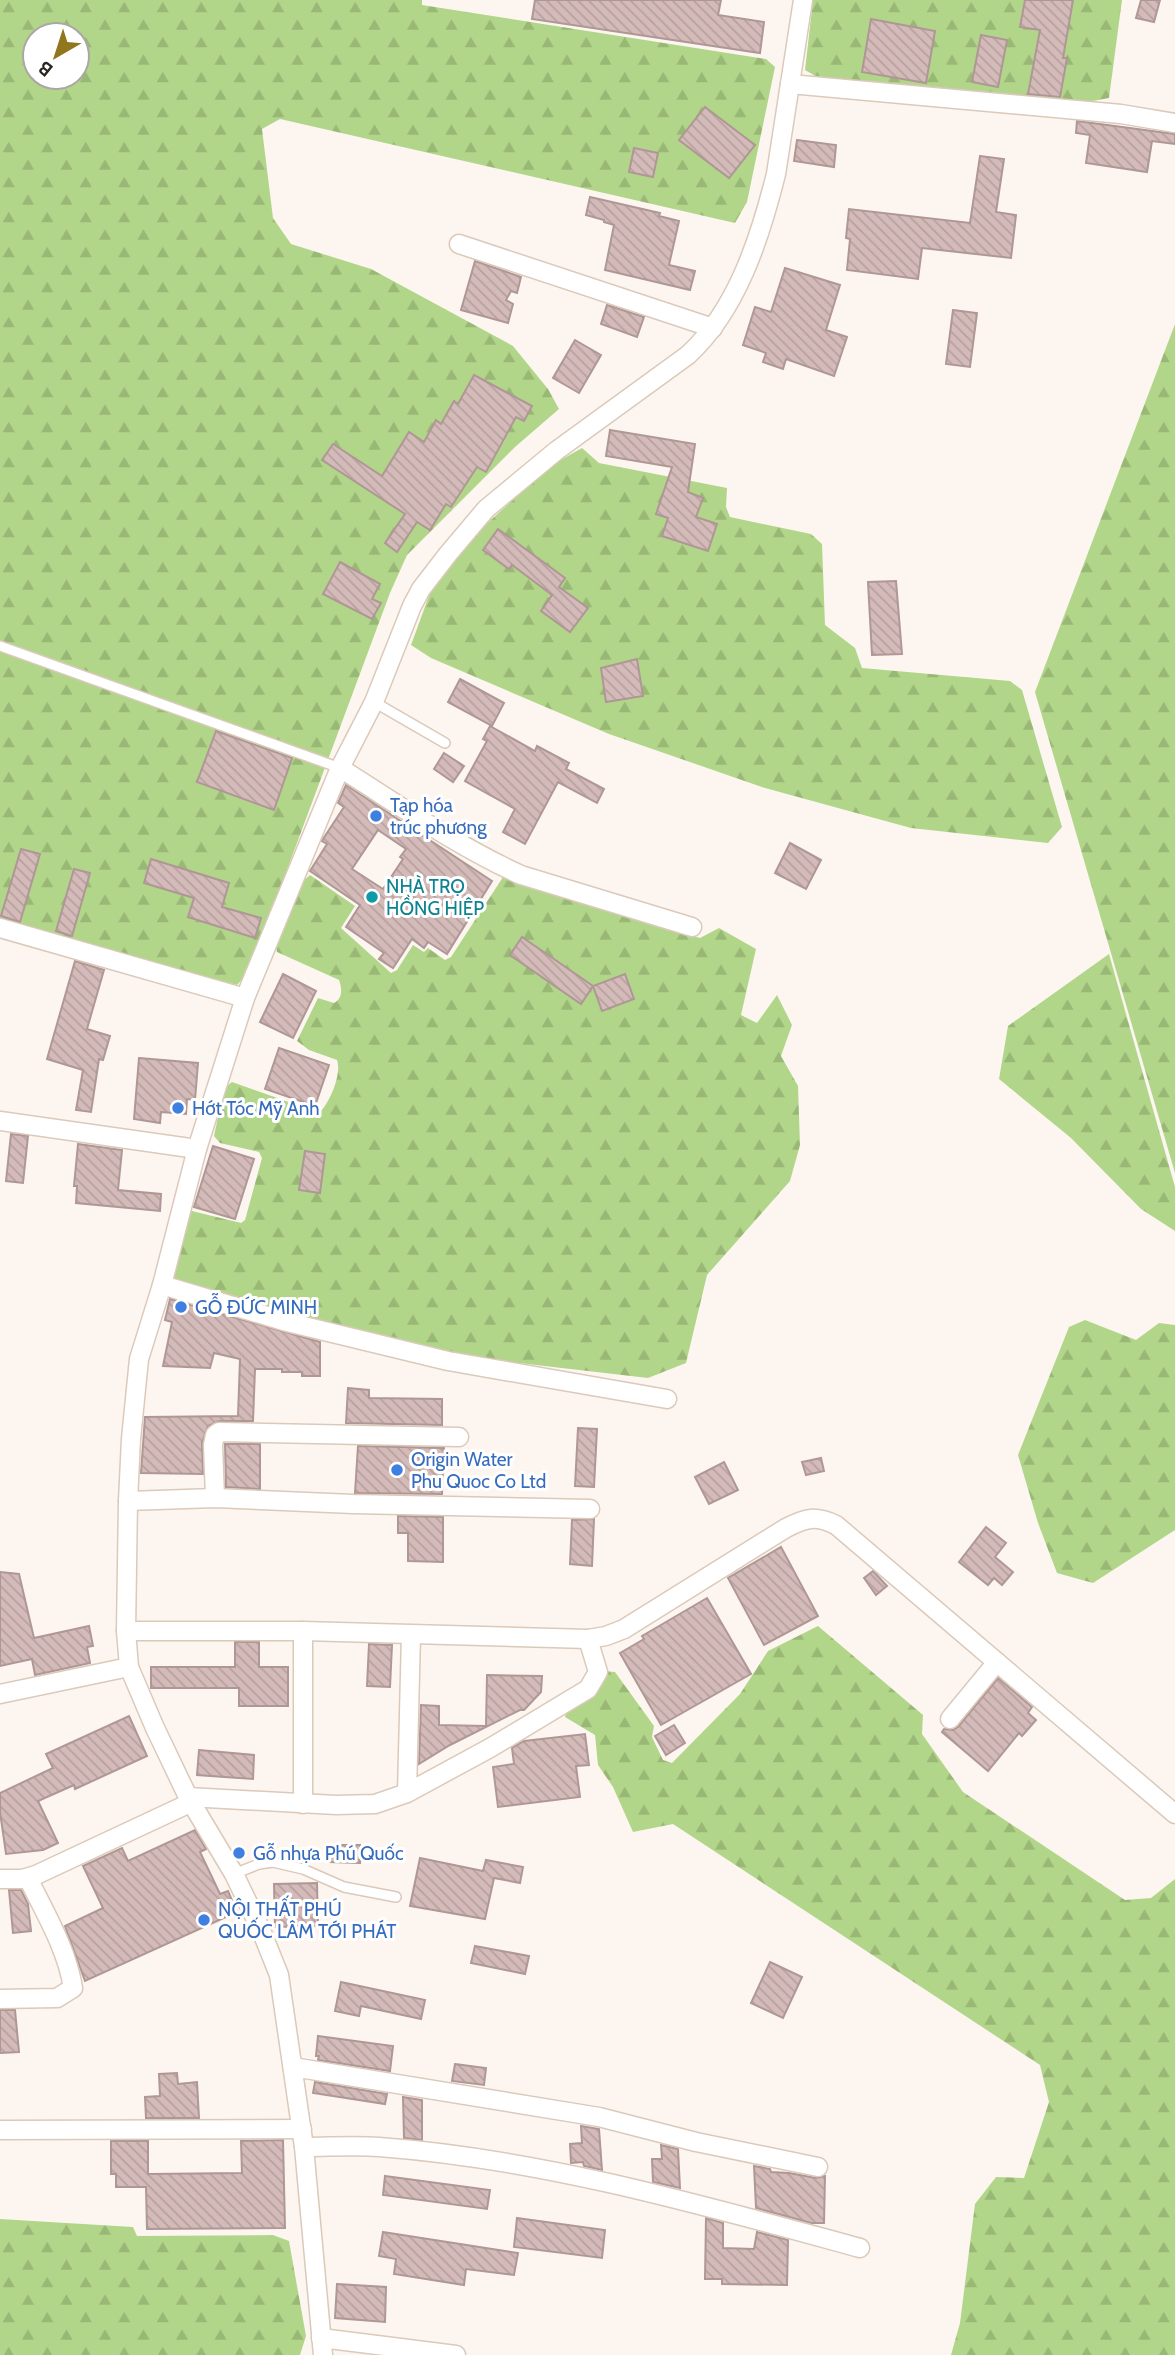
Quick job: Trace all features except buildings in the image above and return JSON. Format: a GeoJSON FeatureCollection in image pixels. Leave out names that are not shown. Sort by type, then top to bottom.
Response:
{"type":"FeatureCollection","features":[{"type":"Feature","properties":{"kind":"street"},"geometry":{"type":"LineString","coordinates":[[456,2355],[322,2346],[302,2129],[279,1975],[234,1874],[190,1800],[129,1667],[126,1631],[128,1501],[139,1359],[162,1285],[198,1149],[245,998],[340,768],[374,702],[412,606],[421,589],[486,509],[551,455],[688,355],[707,338],[723,314],[743,272],[776,174],[803,0]]}},
{"type":"Feature","properties":{"kind":"street"},"geometry":{"type":"LineString","coordinates":[[790,84],[1121,114],[1175,123]]}},
{"type":"Feature","properties":{"kind":"street"},"geometry":{"type":"LineString","coordinates":[[459,244],[713,328]]}},
{"type":"Feature","properties":{"kind":"street"},"geometry":{"type":"LineString","coordinates":[[340,768],[466,846],[521,875],[692,927]]}},
{"type":"Feature","properties":{"kind":"street"},"geometry":{"type":"LineString","coordinates":[[0,928],[245,998]]}},
{"type":"Feature","properties":{"kind":"street"},"geometry":{"type":"LineString","coordinates":[[0,1121],[198,1149]]}},
{"type":"Feature","properties":{"kind":"street"},"geometry":{"type":"LineString","coordinates":[[162,1285],[287,1322],[448,1361],[667,1399]]}},
{"type":"Feature","properties":{"kind":"street"},"geometry":{"type":"LineString","coordinates":[[215,1498],[213,1445],[215,1435],[219,1432],[459,1437]]}},
{"type":"Feature","properties":{"kind":"street"},"geometry":{"type":"LineString","coordinates":[[128,1501],[215,1498],[590,1510]]}},
{"type":"Feature","properties":{"kind":"street"},"geometry":{"type":"LineString","coordinates":[[126,1631],[303,1631],[588,1639],[624,1629],[786,1528],[804,1519],[822,1518],[836,1525],[1175,1814]]}},
{"type":"Feature","properties":{"kind":"street"},"geometry":{"type":"LineString","coordinates":[[303,1631],[303,1804]]}},
{"type":"Feature","properties":{"kind":"street"},"geometry":{"type":"LineString","coordinates":[[407,1793],[411,1635]]}},
{"type":"Feature","properties":{"kind":"street"},"geometry":{"type":"LineString","coordinates":[[0,1879],[28,1878],[190,1800],[375,1804],[407,1793],[588,1689],[598,1672],[588,1639]]}},
{"type":"Feature","properties":{"kind":"street"},"geometry":{"type":"LineString","coordinates":[[950,1719],[997,1662]]}},
{"type":"Feature","properties":{"kind":"street"},"geometry":{"type":"LineString","coordinates":[[0,1694],[129,1667]]}},
{"type":"Feature","properties":{"kind":"street"},"geometry":{"type":"LineString","coordinates":[[0,1999],[57,1998],[73,1988],[66,1960],[28,1878]]}},
{"type":"Feature","properties":{"kind":"street"},"geometry":{"type":"LineString","coordinates":[[293,2067],[599,2117],[696,2142],[818,2168]]}},
{"type":"Feature","properties":{"kind":"street"},"geometry":{"type":"LineString","coordinates":[[0,2130],[302,2129]]}},
{"type":"Feature","properties":{"kind":"street"},"geometry":{"type":"LineString","coordinates":[[304,2147],[377,2147],[491,2160],[710,2208],[860,2248]]}},
{"type":"Feature","properties":{"kind":"lane"},"geometry":{"type":"LineString","coordinates":[[0,646],[340,768]]}},
{"type":"Feature","properties":{"kind":"lane"},"geometry":{"type":"LineString","coordinates":[[374,702],[445,743]]}},
{"type":"Feature","properties":{"kind":"lane"},"geometry":{"type":"LineString","coordinates":[[234,1874],[259,1864],[273,1862],[303,1869],[344,1887],[396,1897]]}},
{"type":"Feature","properties":{"kind":"green space"},"geometry":{"type":"Polygon","coordinates":[[[0,0],[422,0],[422,5],[766,59],[775,67],[747,202],[735,223],[280,119],[262,129],[273,218],[291,244],[371,269],[513,346],[548,389],[559,409],[515,447],[407,555],[390,593],[249,972],[237,985],[0,921],[0,0]]]}},
{"type":"Feature","properties":{"kind":"green space"},"geometry":{"type":"Polygon","coordinates":[[[813,0],[1122,0],[1109,98],[1077,104],[819,78],[805,70],[813,0]]]}},
{"type":"Feature","properties":{"kind":"green space"},"geometry":{"type":"Polygon","coordinates":[[[1175,324],[1175,1173],[1035,692],[1175,324]]]}},
{"type":"Feature","properties":{"kind":"green space"},"geometry":{"type":"Polygon","coordinates":[[[582,448],[599,463],[727,488],[726,507],[730,517],[811,534],[822,544],[825,625],[855,648],[862,668],[1010,681],[1022,690],[1062,827],[1048,843],[911,828],[765,788],[609,734],[431,658],[411,645],[430,593],[471,538],[550,466],[582,448]]]}},
{"type":"Feature","properties":{"kind":"green space"},"geometry":{"type":"Polygon","coordinates":[[[505,874],[518,883],[700,938],[719,928],[756,949],[741,1015],[757,1023],[777,995],[792,1025],[781,1056],[798,1086],[800,1145],[790,1181],[707,1275],[686,1363],[648,1378],[451,1355],[170,1283],[187,1214],[192,1211],[241,1223],[245,1220],[262,1158],[259,1152],[220,1143],[214,1136],[224,1088],[232,1082],[319,1113],[334,1088],[338,1072],[337,1060],[309,1050],[297,1041],[318,998],[334,1003],[339,998],[339,980],[277,952],[276,947],[302,882],[310,875],[355,906],[341,928],[391,973],[397,970],[413,945],[424,952],[428,948],[445,960],[451,957],[505,874]]]}},
{"type":"Feature","properties":{"kind":"green space"},"geometry":{"type":"Polygon","coordinates":[[[1109,954],[1175,1187],[1175,1231],[1141,1209],[1071,1138],[999,1079],[1008,1026],[1109,954]]]}},
{"type":"Feature","properties":{"kind":"green space"},"geometry":{"type":"Polygon","coordinates":[[[1085,1320],[1136,1340],[1159,1323],[1175,1325],[1175,1530],[1093,1583],[1057,1573],[1038,1523],[1018,1455],[1069,1327],[1085,1320]]]}},
{"type":"Feature","properties":{"kind":"green space"},"geometry":{"type":"Polygon","coordinates":[[[818,1626],[923,1715],[922,1734],[963,1792],[1125,1900],[1151,1898],[1175,1879],[1175,2355],[951,2355],[960,2323],[975,2204],[996,2177],[1024,2178],[1049,2102],[1040,2065],[673,1824],[633,1832],[613,1787],[598,1765],[595,1735],[565,1717],[567,1710],[604,1671],[615,1672],[654,1726],[652,1737],[663,1760],[672,1763],[740,1694],[768,1651],[818,1626]]]}},
{"type":"Feature","properties":{"kind":"green space"},"geometry":{"type":"Polygon","coordinates":[[[0,2219],[133,2227],[137,2236],[273,2235],[289,2241],[306,2336],[300,2355],[0,2355],[0,2219]]]}},
{"type":"Feature","properties":{"kind":"place","name":"Tạp hóa trúc phương"},"geometry":{"type":"Point","coordinates":[376,816]}},
{"type":"Feature","properties":{"kind":"place","name":"NHÀ TRỌ HỒNG HIỆP"},"geometry":{"type":"Point","coordinates":[372,897]}},
{"type":"Feature","properties":{"kind":"place","name":"Hớt Tóc Mỹ Anh"},"geometry":{"type":"Point","coordinates":[178,1108]}},
{"type":"Feature","properties":{"kind":"place","name":"GỖ ĐỨC MINH"},"geometry":{"type":"Point","coordinates":[181,1307]}},
{"type":"Feature","properties":{"kind":"place","name":"Origin Water Phu Quoc Co Ltd"},"geometry":{"type":"Point","coordinates":[397,1470]}},
{"type":"Feature","properties":{"kind":"place","name":"Gỗ nhựa Phú Quốc"},"geometry":{"type":"Point","coordinates":[239,1853]}},
{"type":"Feature","properties":{"kind":"place","name":"NỘI THẤT PHÚ QUỐC LÂM TỚI PHÁT"},"geometry":{"type":"Point","coordinates":[204,1920]}}]}
